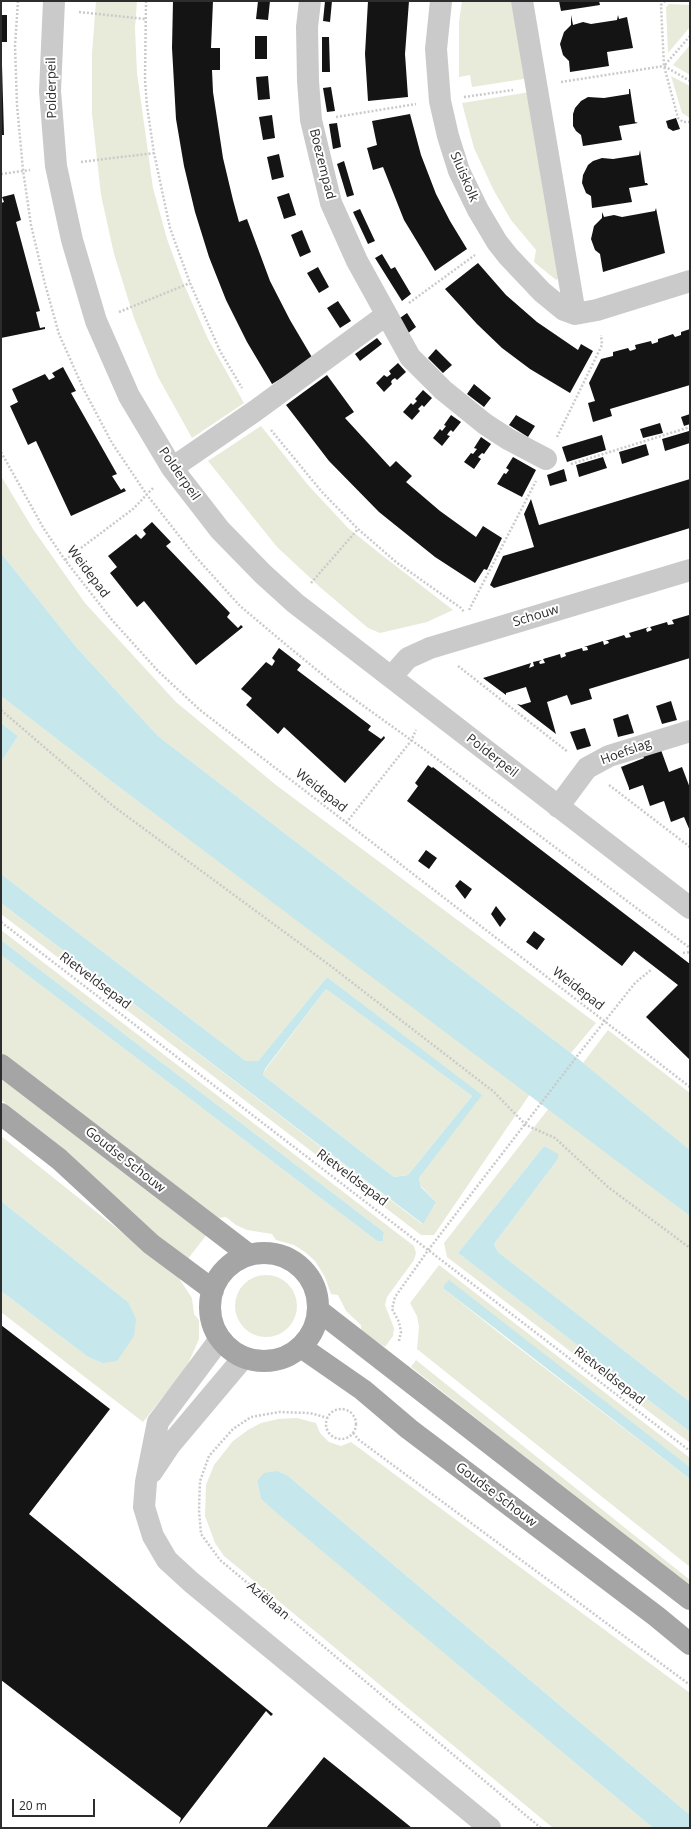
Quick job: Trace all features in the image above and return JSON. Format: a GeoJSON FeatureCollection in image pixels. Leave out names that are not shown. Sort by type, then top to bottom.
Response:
{"type":"FeatureCollection","features":[{"type":"Feature","properties":{"kind":"main road","name":"Goudse Schouw"},"geometry":{"type":"LineString","coordinates":[[1,1065],[249,1255]]}},
{"type":"Feature","properties":{"kind":"main road"},"geometry":{"type":"LineString","coordinates":[[1,1114],[59,1158],[151,1244],[213,1290]]}},
{"type":"Feature","properties":{"kind":"main road"},"geometry":{"type":"LineString","coordinates":[[274,1254],[298,1265],[313,1285],[316,1293],[318,1310],[315,1326],[301,1347],[286,1356],[269,1361],[261,1361],[244,1357],[235,1353],[220,1339],[212,1321],[210,1311],[213,1290],[216,1282],[226,1268],[241,1258],[249,1255],[274,1254]]}},
{"type":"Feature","properties":{"kind":"main road"},"geometry":{"type":"LineString","coordinates":[[318,1310],[690,1599]]}},
{"type":"Feature","properties":{"kind":"main road","name":"Goudse Schouw"},"geometry":{"type":"LineString","coordinates":[[301,1347],[363,1390],[409,1429],[656,1616],[690,1644]]}},
{"type":"Feature","properties":{"kind":"street","name":"Boezempad"},"geometry":{"type":"LineString","coordinates":[[310,1],[307,27],[311,120],[331,202],[357,261],[410,357],[443,390],[508,439],[546,460]]}},
{"type":"Feature","properties":{"kind":"street","name":"Sluiskolk"},"geometry":{"type":"LineString","coordinates":[[441,1],[436,49],[440,101],[448,136],[459,171],[497,242],[542,292],[564,310],[575,314]]}},
{"type":"Feature","properties":{"kind":"street"},"geometry":{"type":"LineString","coordinates":[[522,1],[575,314],[597,310],[690,280]]}},
{"type":"Feature","properties":{"kind":"street","name":"Polderpeil"},"geometry":{"type":"LineString","coordinates":[[53,5],[50,91],[56,166],[72,240],[96,321],[129,396],[172,468],[220,530],[294,603],[690,908]]}},
{"type":"Feature","properties":{"kind":"street"},"geometry":{"type":"LineString","coordinates":[[172,468],[256,411],[386,315]]}},
{"type":"Feature","properties":{"kind":"street","name":"Schouw"},"geometry":{"type":"LineString","coordinates":[[391,677],[408,658],[430,648],[690,570]]}},
{"type":"Feature","properties":{"kind":"street","name":"Hoefslag"},"geometry":{"type":"LineString","coordinates":[[558,807],[587,768],[609,756],[690,731]]}},
{"type":"Feature","properties":{"kind":"street"},"geometry":{"type":"LineString","coordinates":[[220,1339],[158,1422],[146,1482],[144,1507],[153,1536],[167,1560],[490,1828]]}},
{"type":"Feature","properties":{"kind":"street"},"geometry":{"type":"LineString","coordinates":[[146,1482],[170,1445],[244,1357]]}},
{"type":"Feature","properties":{"kind":"path"},"geometry":{"type":"LineString","coordinates":[[146,1],[145,80],[154,152],[170,228],[190,284],[220,351],[256,411],[322,492],[358,529],[396,562],[461,608],[479,633]]}},
{"type":"Feature","properties":{"kind":"path"},"geometry":{"type":"LineString","coordinates":[[665,1],[661,5],[664,66],[678,118],[683,122],[690,122]]}},
{"type":"Feature","properties":{"kind":"path"},"geometry":{"type":"LineString","coordinates":[[53,5],[145,19]]}},
{"type":"Feature","properties":{"kind":"path"},"geometry":{"type":"LineString","coordinates":[[664,66],[690,36]]}},
{"type":"Feature","properties":{"kind":"path"},"geometry":{"type":"LineString","coordinates":[[311,120],[664,66],[690,81]]}},
{"type":"Feature","properties":{"kind":"path"},"geometry":{"type":"LineString","coordinates":[[1,174],[154,152]]}},
{"type":"Feature","properties":{"kind":"path"},"geometry":{"type":"LineString","coordinates":[[386,315],[409,304],[481,250]]}},
{"type":"Feature","properties":{"kind":"path"},"geometry":{"type":"LineString","coordinates":[[96,321],[190,284]]}},
{"type":"Feature","properties":{"kind":"path"},"geometry":{"type":"LineString","coordinates":[[570,464],[690,427]]}},
{"type":"Feature","properties":{"kind":"path","name":"Weidepad"},"geometry":{"type":"LineString","coordinates":[[1,452],[44,529],[112,620],[158,671],[200,710],[346,824],[690,1087]]}},
{"type":"Feature","properties":{"kind":"path"},"geometry":{"type":"LineString","coordinates":[[66,560],[133,509],[172,468]]}},
{"type":"Feature","properties":{"kind":"path"},"geometry":{"type":"LineString","coordinates":[[294,603],[358,529]]}},
{"type":"Feature","properties":{"kind":"path"},"geometry":{"type":"LineString","coordinates":[[346,824],[411,741],[427,705]]}},
{"type":"Feature","properties":{"kind":"path"},"geometry":{"type":"LineString","coordinates":[[1,710],[113,806],[332,968],[494,1092],[526,1125],[555,1138],[608,1187],[690,1248]]}},
{"type":"Feature","properties":{"kind":"path","name":"Rietveldsepad"},"geometry":{"type":"LineString","coordinates":[[1,922],[429,1249],[690,1451]]}},
{"type":"Feature","properties":{"kind":"path"},"geometry":{"type":"LineString","coordinates":[[683,953],[690,952]]}},
{"type":"Feature","properties":{"kind":"path"},"geometry":{"type":"LineString","coordinates":[[399,1341],[401,1332],[399,1322],[392,1309],[395,1297],[429,1249],[536,1112],[578,1055],[635,983],[652,969]]}},
{"type":"Feature","properties":{"kind":"path"},"geometry":{"type":"LineString","coordinates":[[338,1409],[349,1411],[354,1416],[356,1422],[353,1433],[348,1437],[340,1439],[333,1436],[328,1431],[326,1423],[332,1412],[338,1409]]}},
{"type":"Feature","properties":{"kind":"path","name":"Aziëlaan"},"geometry":{"type":"LineString","coordinates":[[328,1418],[310,1413],[279,1412],[251,1417],[233,1429],[209,1456],[200,1481],[199,1510],[202,1534],[220,1560],[541,1828]]}},
{"type":"Feature","properties":{"kind":"path"},"geometry":{"type":"LineString","coordinates":[[353,1433],[359,1440],[690,1685]]}},
{"type":"Feature","properties":{"kind":"green space"},"geometry":{"type":"Polygon","coordinates":[[[96,1],[137,1],[135,28],[137,73],[153,188],[167,239],[182,280],[208,339],[244,403],[192,438],[158,377],[134,318],[114,254],[101,195],[92,114],[92,53],[96,1]]]}},
{"type":"Feature","properties":{"kind":"green space"},"geometry":{"type":"Polygon","coordinates":[[[462,1],[517,1],[530,78],[472,87],[470,75],[459,77],[459,22],[462,1]]]}},
{"type":"Feature","properties":{"kind":"green space"},"geometry":{"type":"Polygon","coordinates":[[[669,4],[690,5],[690,27],[668,53],[666,7],[669,4]]]}},
{"type":"Feature","properties":{"kind":"green space"},"geometry":{"type":"Polygon","coordinates":[[[690,45],[690,75],[673,65],[690,45]]]}},
{"type":"Feature","properties":{"kind":"green space"},"geometry":{"type":"Polygon","coordinates":[[[671,76],[690,86],[690,118],[682,113],[671,76]]]}},
{"type":"Feature","properties":{"kind":"green space"},"geometry":{"type":"Polygon","coordinates":[[[530,92],[560,278],[556,280],[534,262],[536,250],[511,220],[493,189],[474,148],[462,103],[530,92]]]}},
{"type":"Feature","properties":{"kind":"green space"},"geometry":{"type":"Polygon","coordinates":[[[261,426],[308,485],[348,528],[453,610],[427,622],[380,633],[368,628],[321,588],[277,547],[208,461],[261,426]]]}},
{"type":"Feature","properties":{"kind":"green space"},"geometry":{"type":"Polygon","coordinates":[[[1,476],[33,529],[85,603],[176,702],[276,785],[596,1023],[571,1053],[158,736],[77,648],[1,553],[1,476]]]}},
{"type":"Feature","properties":{"kind":"green space"},"geometry":{"type":"Polygon","coordinates":[[[1,696],[119,787],[530,1094],[434,1235],[421,1235],[1,914],[1,903],[422,1224],[436,1202],[421,1186],[419,1178],[481,1095],[327,977],[258,1061],[246,1061],[1,874],[1,762],[18,736],[1,723],[1,696]]]}},
{"type":"Feature","properties":{"kind":"green space"},"geometry":{"type":"Polygon","coordinates":[[[1,930],[414,1246],[416,1253],[414,1260],[387,1297],[385,1305],[394,1328],[393,1336],[385,1347],[361,1332],[361,1325],[346,1311],[338,1295],[331,1294],[325,1277],[315,1261],[305,1252],[294,1245],[276,1240],[272,1234],[247,1230],[236,1225],[226,1217],[219,1218],[1,1053],[1,955],[377,1241],[383,1241],[384,1232],[1,940],[1,930]]]}},
{"type":"Feature","properties":{"kind":"green space"},"geometry":{"type":"Polygon","coordinates":[[[326,989],[472,1096],[408,1175],[394,1177],[263,1075],[265,1070],[326,989]]]}},
{"type":"Feature","properties":{"kind":"green space"},"geometry":{"type":"Polygon","coordinates":[[[608,1030],[690,1093],[690,1150],[583,1063],[608,1030]]]}},
{"type":"Feature","properties":{"kind":"green space"},"geometry":{"type":"Polygon","coordinates":[[[1,1075],[208,1233],[187,1260],[151,1232],[59,1145],[1,1100],[1,1075]]]}},
{"type":"Feature","properties":{"kind":"green space"},"geometry":{"type":"Polygon","coordinates":[[[549,1108],[690,1216],[690,1402],[498,1252],[494,1244],[558,1159],[544,1146],[458,1253],[690,1432],[690,1443],[447,1257],[444,1243],[549,1108]]]}},
{"type":"Feature","properties":{"kind":"green space"},"geometry":{"type":"Polygon","coordinates":[[[1,1136],[178,1277],[192,1298],[194,1314],[199,1320],[199,1339],[186,1368],[143,1422],[1,1312],[1,1291],[88,1357],[102,1363],[128,1302],[1,1201],[1,1136]]]}},
{"type":"Feature","properties":{"kind":"green space"},"geometry":{"type":"Polygon","coordinates":[[[439,1265],[690,1458],[690,1467],[449,1281],[444,1285],[444,1289],[503,1336],[690,1479],[690,1567],[417,1349],[419,1327],[417,1316],[410,1303],[439,1265]]]}},
{"type":"Feature","properties":{"kind":"green space"},"geometry":{"type":"Polygon","coordinates":[[[266,1275],[278,1278],[288,1284],[294,1294],[297,1306],[294,1318],[288,1328],[278,1334],[266,1337],[254,1334],[244,1328],[238,1318],[235,1306],[238,1294],[244,1284],[254,1278],[266,1275]]]}},
{"type":"Feature","properties":{"kind":"green space"},"geometry":{"type":"Polygon","coordinates":[[[416,1360],[690,1580],[690,1587],[411,1367],[416,1360]]]}},
{"type":"Feature","properties":{"kind":"green space"},"geometry":{"type":"Polygon","coordinates":[[[297,1418],[316,1423],[320,1433],[329,1442],[341,1446],[351,1442],[690,1693],[690,1815],[287,1475],[277,1471],[257,1481],[261,1499],[653,1828],[553,1828],[224,1556],[215,1543],[205,1516],[206,1485],[214,1465],[233,1441],[248,1430],[261,1423],[278,1419],[297,1418]]]}},
{"type":"Feature","properties":{"kind":"water"},"geometry":{"type":"Polygon","coordinates":[[[1,553],[77,648],[158,736],[571,1053],[690,1150],[690,1216],[119,787],[1,696],[1,553]]]}},
{"type":"Feature","properties":{"kind":"water"},"geometry":{"type":"Polygon","coordinates":[[[1,723],[18,736],[1,762],[1,723]]]}},
{"type":"Feature","properties":{"kind":"water"},"geometry":{"type":"Polygon","coordinates":[[[1,874],[246,1061],[258,1061],[327,977],[482,1095],[419,1178],[421,1187],[436,1202],[423,1224],[1,903],[1,874]],[[326,989],[265,1069],[263,1075],[394,1177],[408,1175],[472,1096],[326,989]]]}},
{"type":"Feature","properties":{"kind":"water"},"geometry":{"type":"Polygon","coordinates":[[[1,940],[384,1232],[383,1241],[377,1241],[1,955],[1,940]]]}},
{"type":"Feature","properties":{"kind":"water"},"geometry":{"type":"Polygon","coordinates":[[[544,1146],[558,1154],[558,1159],[494,1244],[498,1252],[690,1402],[690,1432],[458,1253],[544,1146]]]}},
{"type":"Feature","properties":{"kind":"water"},"geometry":{"type":"Polygon","coordinates":[[[1,1201],[128,1302],[136,1319],[134,1336],[117,1361],[102,1363],[88,1357],[1,1291],[1,1201]]]}},
{"type":"Feature","properties":{"kind":"water"},"geometry":{"type":"Polygon","coordinates":[[[449,1280],[690,1467],[690,1479],[444,1289],[444,1285],[449,1280]]]}},
{"type":"Feature","properties":{"kind":"water"},"geometry":{"type":"Polygon","coordinates":[[[277,1471],[287,1475],[690,1815],[690,1828],[653,1828],[278,1514],[261,1499],[257,1481],[264,1473],[277,1471]]]}},
{"type":"Feature","properties":{"kind":"building"},"geometry":{"type":"Polygon","coordinates":[[[173,1],[213,1],[211,48],[220,48],[220,70],[212,70],[213,92],[223,158],[239,222],[247,219],[270,281],[290,320],[313,359],[272,384],[247,342],[226,300],[209,257],[195,212],[184,166],[176,119],[172,48],[173,1]]]}},
{"type":"Feature","properties":{"kind":"building"},"geometry":{"type":"Polygon","coordinates":[[[258,1],[270,1],[268,20],[256,19],[258,1]]]}},
{"type":"Feature","properties":{"kind":"building"},"geometry":{"type":"Polygon","coordinates":[[[325,1],[332,1],[330,22],[323,21],[325,1]]]}},
{"type":"Feature","properties":{"kind":"building"},"geometry":{"type":"Polygon","coordinates":[[[368,1],[409,1],[405,54],[408,97],[368,101],[365,54],[368,1]]]}},
{"type":"Feature","properties":{"kind":"building"},"geometry":{"type":"Polygon","coordinates":[[[559,1],[599,1],[600,5],[561,11],[559,1]]]}},
{"type":"Feature","properties":{"kind":"building"},"geometry":{"type":"Polygon","coordinates":[[[1,15],[7,15],[7,42],[1,42],[1,15]]]}},
{"type":"Feature","properties":{"kind":"building"},"geometry":{"type":"Polygon","coordinates":[[[571,15],[573,25],[583,22],[591,24],[617,20],[618,15],[619,19],[627,17],[633,48],[607,52],[609,66],[570,72],[569,61],[563,55],[560,44],[564,32],[571,25],[571,15]]]}},
{"type":"Feature","properties":{"kind":"building"},"geometry":{"type":"Polygon","coordinates":[[[255,36],[267,36],[267,59],[255,59],[255,36]]]}},
{"type":"Feature","properties":{"kind":"building"},"geometry":{"type":"Polygon","coordinates":[[[322,37],[329,37],[330,72],[322,72],[322,37]]]}},
{"type":"Feature","properties":{"kind":"building"},"geometry":{"type":"Polygon","coordinates":[[[2,65],[4,135],[1,135],[2,65]]]}},
{"type":"Feature","properties":{"kind":"building"},"geometry":{"type":"Polygon","coordinates":[[[268,76],[270,99],[258,100],[256,77],[268,76]]]}},
{"type":"Feature","properties":{"kind":"building"},"geometry":{"type":"Polygon","coordinates":[[[331,87],[335,111],[327,112],[323,88],[331,87]]]}},
{"type":"Feature","properties":{"kind":"building"},"geometry":{"type":"Polygon","coordinates":[[[629,89],[635,122],[638,123],[619,126],[622,140],[583,146],[581,135],[573,126],[573,114],[575,108],[581,101],[588,97],[604,98],[629,94],[629,89]]]}},
{"type":"Feature","properties":{"kind":"building"},"geometry":{"type":"Polygon","coordinates":[[[410,114],[421,155],[436,194],[467,249],[435,271],[404,220],[383,167],[373,170],[367,148],[377,145],[372,121],[410,114]]]}},
{"type":"Feature","properties":{"kind":"building"},"geometry":{"type":"Polygon","coordinates":[[[272,115],[275,138],[263,140],[259,117],[272,115]]]}},
{"type":"Feature","properties":{"kind":"building"},"geometry":{"type":"Polygon","coordinates":[[[676,118],[680,129],[673,131],[668,128],[666,121],[676,118]]]}},
{"type":"Feature","properties":{"kind":"building"},"geometry":{"type":"Polygon","coordinates":[[[337,123],[341,147],[333,149],[329,124],[337,123]]]}},
{"type":"Feature","properties":{"kind":"building"},"geometry":{"type":"Polygon","coordinates":[[[640,150],[645,183],[648,185],[629,188],[632,202],[592,208],[591,196],[586,193],[582,183],[583,175],[588,165],[593,161],[602,158],[613,159],[639,155],[640,150]]]}},
{"type":"Feature","properties":{"kind":"building"},"geometry":{"type":"Polygon","coordinates":[[[279,154],[284,177],[272,180],[267,157],[279,154]]]}},
{"type":"Feature","properties":{"kind":"building"},"geometry":{"type":"Polygon","coordinates":[[[344,161],[354,195],[347,197],[337,164],[344,161]]]}},
{"type":"Feature","properties":{"kind":"building"},"geometry":{"type":"Polygon","coordinates":[[[289,193],[296,215],[284,219],[277,197],[289,193]]]}},
{"type":"Feature","properties":{"kind":"building"},"geometry":{"type":"Polygon","coordinates":[[[14,194],[21,220],[16,222],[40,311],[36,312],[40,328],[45,327],[45,329],[1,338],[1,203],[4,202],[2,197],[14,194]]]}},
{"type":"Feature","properties":{"kind":"building"},"geometry":{"type":"Polygon","coordinates":[[[656,208],[665,253],[603,272],[600,254],[595,250],[591,239],[594,226],[602,218],[602,212],[604,217],[614,215],[622,217],[655,211],[656,208]]]}},
{"type":"Feature","properties":{"kind":"building"},"geometry":{"type":"Polygon","coordinates":[[[360,209],[375,241],[368,244],[353,212],[360,209]]]}},
{"type":"Feature","properties":{"kind":"building"},"geometry":{"type":"Polygon","coordinates":[[[302,230],[311,252],[300,257],[291,235],[302,230]]]}},
{"type":"Feature","properties":{"kind":"building"},"geometry":{"type":"Polygon","coordinates":[[[382,254],[391,269],[395,267],[411,294],[402,301],[375,258],[382,254]]]}},
{"type":"Feature","properties":{"kind":"building"},"geometry":{"type":"Polygon","coordinates":[[[478,263],[506,295],[537,322],[578,350],[581,344],[593,351],[570,393],[530,369],[502,348],[477,324],[445,289],[478,263]]]}},
{"type":"Feature","properties":{"kind":"building"},"geometry":{"type":"Polygon","coordinates":[[[318,267],[329,287],[319,293],[307,273],[318,267]]]}},
{"type":"Feature","properties":{"kind":"building"},"geometry":{"type":"Polygon","coordinates":[[[338,301],[351,321],[340,328],[327,308],[338,301]]]}},
{"type":"Feature","properties":{"kind":"building"},"geometry":{"type":"Polygon","coordinates":[[[407,313],[416,327],[407,334],[397,320],[407,313]]]}},
{"type":"Feature","properties":{"kind":"building"},"geometry":{"type":"Polygon","coordinates":[[[690,329],[690,385],[610,409],[612,416],[593,422],[588,403],[595,401],[589,383],[601,359],[613,356],[613,352],[628,348],[630,351],[636,349],[635,345],[651,341],[652,344],[658,342],[658,339],[673,334],[675,337],[681,335],[681,332],[690,329]]]}},
{"type":"Feature","properties":{"kind":"building"},"geometry":{"type":"Polygon","coordinates":[[[377,338],[382,344],[360,361],[355,354],[377,338]]]}},
{"type":"Feature","properties":{"kind":"building"},"geometry":{"type":"Polygon","coordinates":[[[436,349],[452,365],[443,373],[428,358],[436,349]]]}},
{"type":"Feature","properties":{"kind":"building"},"geometry":{"type":"Polygon","coordinates":[[[398,363],[406,372],[397,380],[395,378],[392,380],[392,384],[384,392],[376,383],[384,375],[387,377],[391,374],[389,371],[398,363]]]}},
{"type":"Feature","properties":{"kind":"building"},"geometry":{"type":"Polygon","coordinates":[[[63,367],[76,391],[71,393],[117,474],[112,476],[121,490],[124,488],[126,491],[71,516],[36,441],[28,445],[10,406],[18,402],[12,389],[45,374],[49,380],[55,377],[52,373],[63,367]]]}},
{"type":"Feature","properties":{"kind":"building"},"geometry":{"type":"Polygon","coordinates":[[[327,375],[354,412],[345,418],[390,467],[396,461],[412,476],[406,482],[440,511],[476,537],[483,526],[502,538],[487,570],[484,569],[475,583],[435,557],[379,512],[329,461],[286,405],[327,375]]]}},
{"type":"Feature","properties":{"kind":"building"},"geometry":{"type":"Polygon","coordinates":[[[474,384],[491,398],[484,407],[467,394],[474,384]]]}},
{"type":"Feature","properties":{"kind":"building"},"geometry":{"type":"Polygon","coordinates":[[[423,390],[432,398],[424,407],[422,405],[418,409],[420,411],[412,420],[403,412],[411,403],[413,405],[417,401],[415,399],[423,390]]]}},
{"type":"Feature","properties":{"kind":"building"},"geometry":{"type":"Polygon","coordinates":[[[690,414],[690,424],[684,426],[681,417],[690,414]]]}},
{"type":"Feature","properties":{"kind":"building"},"geometry":{"type":"Polygon","coordinates":[[[451,415],[461,422],[453,432],[451,430],[449,432],[447,435],[450,436],[442,446],[433,438],[440,429],[442,431],[446,426],[444,425],[451,415]]]}},
{"type":"Feature","properties":{"kind":"building"},"geometry":{"type":"Polygon","coordinates":[[[516,415],[535,426],[528,437],[509,425],[516,415]]]}},
{"type":"Feature","properties":{"kind":"building"},"geometry":{"type":"Polygon","coordinates":[[[660,423],[663,433],[643,438],[640,429],[660,423]]]}},
{"type":"Feature","properties":{"kind":"building"},"geometry":{"type":"Polygon","coordinates":[[[689,431],[690,443],[665,451],[662,439],[689,431]]]}},
{"type":"Feature","properties":{"kind":"building"},"geometry":{"type":"Polygon","coordinates":[[[602,435],[606,450],[567,462],[562,447],[602,435]]]}},
{"type":"Feature","properties":{"kind":"building"},"geometry":{"type":"Polygon","coordinates":[[[481,437],[491,444],[484,454],[482,453],[478,457],[481,459],[474,469],[464,462],[471,453],[473,454],[477,449],[474,448],[481,437]]]}},
{"type":"Feature","properties":{"kind":"building"},"geometry":{"type":"Polygon","coordinates":[[[646,444],[649,455],[622,464],[619,452],[646,444]]]}},
{"type":"Feature","properties":{"kind":"building"},"geometry":{"type":"Polygon","coordinates":[[[513,457],[536,470],[522,497],[497,484],[504,473],[506,474],[509,470],[506,468],[513,457]]]}},
{"type":"Feature","properties":{"kind":"building"},"geometry":{"type":"Polygon","coordinates":[[[603,457],[607,468],[579,477],[576,465],[603,457]]]}},
{"type":"Feature","properties":{"kind":"building"},"geometry":{"type":"Polygon","coordinates":[[[564,469],[567,481],[550,486],[547,475],[564,469]]]}},
{"type":"Feature","properties":{"kind":"building"},"geometry":{"type":"Polygon","coordinates":[[[690,479],[690,528],[494,588],[490,585],[503,556],[534,547],[524,514],[531,499],[539,525],[690,479]]]}},
{"type":"Feature","properties":{"kind":"building"},"geometry":{"type":"Polygon","coordinates":[[[152,522],[171,542],[166,546],[230,613],[227,617],[238,628],[241,625],[243,627],[196,665],[144,601],[137,607],[110,573],[117,567],[108,556],[136,534],[141,539],[146,534],[143,530],[152,522]]]}},
{"type":"Feature","properties":{"kind":"building"},"geometry":{"type":"Polygon","coordinates":[[[689,615],[690,658],[589,689],[592,699],[571,705],[567,695],[547,702],[556,734],[517,704],[521,705],[531,702],[526,687],[506,693],[506,695],[483,678],[531,663],[529,668],[534,666],[533,662],[542,660],[539,662],[540,664],[545,663],[543,659],[560,654],[561,658],[566,656],[565,653],[582,648],[583,651],[588,650],[587,647],[584,647],[603,641],[604,645],[609,643],[608,641],[605,641],[624,635],[626,638],[631,637],[629,633],[649,627],[646,629],[647,632],[652,630],[650,627],[667,622],[668,625],[674,624],[672,620],[689,615]]]}},
{"type":"Feature","properties":{"kind":"building"},"geometry":{"type":"Polygon","coordinates":[[[279,648],[301,665],[297,670],[371,726],[368,730],[381,739],[384,736],[385,738],[345,783],[284,727],[278,734],[246,705],[252,698],[241,689],[266,662],[272,666],[275,661],[272,658],[279,648]]]}},
{"type":"Feature","properties":{"kind":"building"},"geometry":{"type":"Polygon","coordinates":[[[671,701],[677,720],[662,724],[656,706],[671,701]]]}},
{"type":"Feature","properties":{"kind":"building"},"geometry":{"type":"Polygon","coordinates":[[[628,714],[634,733],[618,737],[613,719],[628,714]]]}},
{"type":"Feature","properties":{"kind":"building"},"geometry":{"type":"Polygon","coordinates":[[[585,728],[591,746],[577,750],[570,732],[585,728]]]}},
{"type":"Feature","properties":{"kind":"building"},"geometry":{"type":"Polygon","coordinates":[[[661,750],[669,772],[682,767],[690,788],[690,831],[684,817],[671,822],[664,801],[650,806],[643,785],[629,790],[621,767],[644,758],[643,756],[661,750]]]}},
{"type":"Feature","properties":{"kind":"building"},"geometry":{"type":"Polygon","coordinates":[[[428,765],[432,768],[433,767],[690,964],[690,1060],[646,1017],[678,985],[634,951],[622,966],[407,801],[418,786],[415,783],[428,765]]]}},
{"type":"Feature","properties":{"kind":"building"},"geometry":{"type":"Polygon","coordinates":[[[426,850],[437,858],[429,869],[418,861],[426,850]]]}},
{"type":"Feature","properties":{"kind":"building"},"geometry":{"type":"Polygon","coordinates":[[[460,880],[472,889],[465,899],[455,886],[460,880]]]}},
{"type":"Feature","properties":{"kind":"building"},"geometry":{"type":"Polygon","coordinates":[[[496,906],[506,919],[500,927],[491,914],[496,906]]]}},
{"type":"Feature","properties":{"kind":"building"},"geometry":{"type":"Polygon","coordinates":[[[534,931],[545,939],[537,950],[526,942],[534,931]]]}},
{"type":"Feature","properties":{"kind":"building"},"geometry":{"type":"Polygon","coordinates":[[[1,1325],[110,1409],[29,1514],[273,1714],[271,1716],[266,1711],[179,1824],[181,1818],[1,1680],[1,1325]]]}},
{"type":"Feature","properties":{"kind":"building"},"geometry":{"type":"Polygon","coordinates":[[[324,1757],[412,1828],[266,1828],[324,1757]]]}}]}
